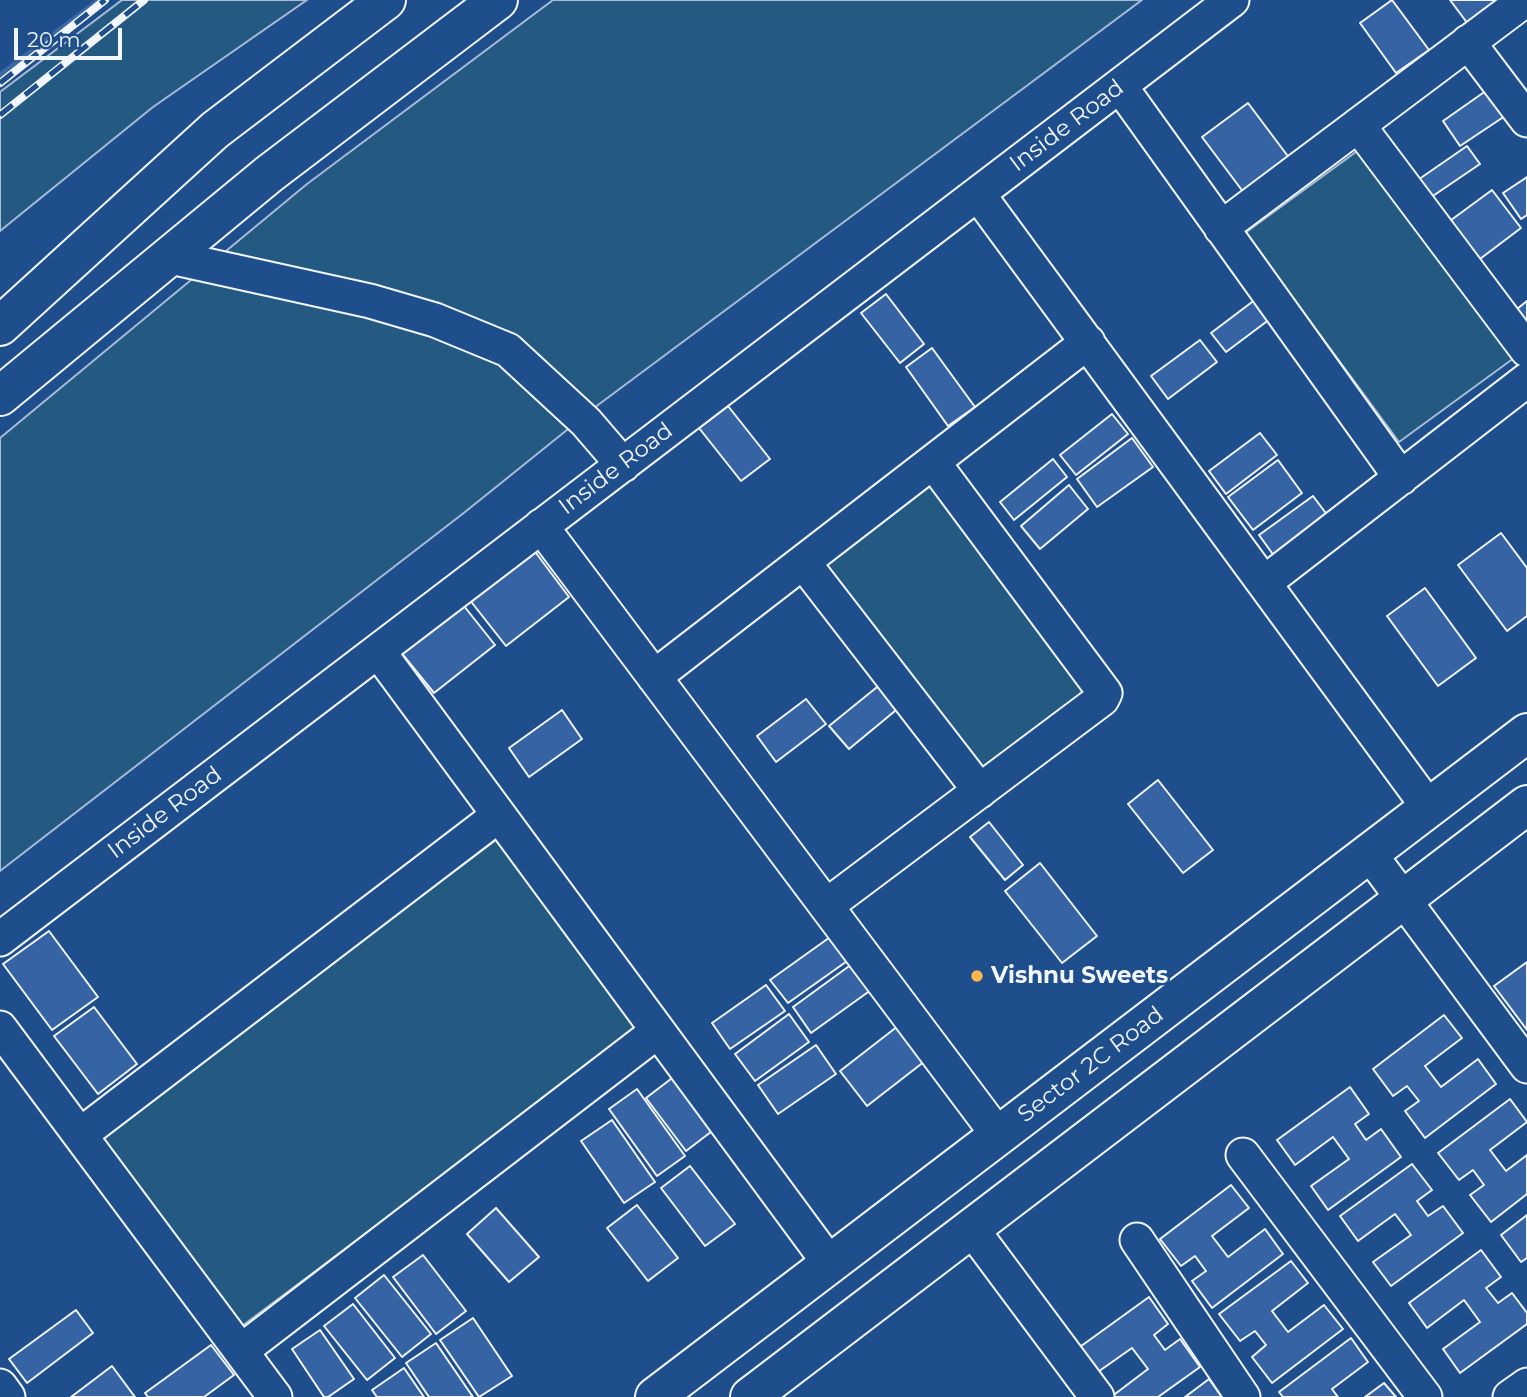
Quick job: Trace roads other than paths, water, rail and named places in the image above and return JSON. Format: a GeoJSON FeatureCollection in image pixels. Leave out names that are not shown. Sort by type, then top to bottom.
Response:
{"type":"FeatureCollection","features":[{"type":"Feature","properties":{"kind":"street"},"geometry":{"type":"LineString","coordinates":[[0,326],[215,130],[386,0]]}},
{"type":"Feature","properties":{"kind":"street"},"geometry":{"type":"LineString","coordinates":[[0,396],[269,174],[498,0]]}},
{"type":"Feature","properties":{"kind":"street","name":"Inside Road"},"geometry":{"type":"LineString","coordinates":[[0,939],[1233,0]]}},
{"type":"Feature","properties":{"kind":"street"},"geometry":{"type":"LineString","coordinates":[[1222,228],[1525,0]]}},
{"type":"Feature","properties":{"kind":"street"},"geometry":{"type":"LineString","coordinates":[[1468,43],[1527,120]]}},
{"type":"Feature","properties":{"kind":"street"},"geometry":{"type":"LineString","coordinates":[[1120,86],[1401,478]]}},
{"type":"Feature","properties":{"kind":"street"},"geometry":{"type":"LineString","coordinates":[[1358,125],[1527,350]]}},
{"type":"Feature","properties":{"kind":"street"},"geometry":{"type":"LineString","coordinates":[[978,194],[1429,808]]}},
{"type":"Feature","properties":{"kind":"street"},"geometry":{"type":"LineString","coordinates":[[170,257],[370,301],[435,320],[508,350],[586,422],[623,465]]}},
{"type":"Feature","properties":{"kind":"street"},"geometry":{"type":"LineString","coordinates":[[654,677],[1088,342]]}},
{"type":"Feature","properties":{"kind":"street"},"geometry":{"type":"LineString","coordinates":[[1264,583],[1527,380]]}},
{"type":"Feature","properties":{"kind":"street"},"geometry":{"type":"LineString","coordinates":[[826,906],[1102,699],[1105,693],[933,462]]}},
{"type":"Feature","properties":{"kind":"street"},"geometry":{"type":"LineString","coordinates":[[541,526],[998,1135]]}},
{"type":"Feature","properties":{"kind":"street"},"geometry":{"type":"LineString","coordinates":[[803,562],[980,790]]}},
{"type":"Feature","properties":{"kind":"street"},"geometry":{"type":"LineString","coordinates":[[378,651],[830,1264]]}},
{"type":"Feature","properties":{"kind":"street","name":"Sector 2C Road"},"geometry":{"type":"LineString","coordinates":[[655,1397],[1527,733]]}},
{"type":"Feature","properties":{"kind":"street"},"geometry":{"type":"LineString","coordinates":[[750,1397],[1527,805]]}},
{"type":"Feature","properties":{"kind":"street"},"geometry":{"type":"LineString","coordinates":[[80,1135],[499,815]]}},
{"type":"Feature","properties":{"kind":"street"},"geometry":{"type":"LineString","coordinates":[[1369,853],[1527,1066]]}},
{"type":"Feature","properties":{"kind":"street"},"geometry":{"type":"LineString","coordinates":[[0,1028],[275,1397]]}},
{"type":"Feature","properties":{"kind":"street"},"geometry":{"type":"LineString","coordinates":[[1139,1028],[1173,1074]]}},
{"type":"Feature","properties":{"kind":"street"},"geometry":{"type":"LineString","coordinates":[[241,1351],[658,1031]]}},
{"type":"Feature","properties":{"kind":"street"},"geometry":{"type":"LineString","coordinates":[[1243,1155],[1425,1397]]}},
{"type":"Feature","properties":{"kind":"street"},"geometry":{"type":"LineString","coordinates":[[971,1228],[1097,1397]]}},
{"type":"Feature","properties":{"kind":"street"},"geometry":{"type":"LineString","coordinates":[[1137,1240],[1243,1397]]}},
{"type":"Feature","properties":{"kind":"street"},"geometry":{"type":"LineString","coordinates":[[709,1356],[740,1397]]}},
{"type":"Feature","properties":{"kind":"street"},"geometry":{"type":"LineString","coordinates":[[1510,1397],[1527,1385]]}},
{"type":"Feature","properties":{"kind":"street"},"geometry":{"type":"LineString","coordinates":[[0,1386],[8,1397]]}},
{"type":"Feature","properties":{"kind":"waterway"},"geometry":{"type":"LineString","coordinates":[[0,78],[103,0]]}},
{"type":"Feature","properties":{"kind":"railway"},"geometry":{"type":"LineString","coordinates":[[0,83],[105,0]]}},
{"type":"Feature","properties":{"kind":"railway"},"geometry":{"type":"LineString","coordinates":[[0,115],[144,0]]}},
{"type":"Feature","properties":{"kind":"place","name":"Vishnu Sweets"},"geometry":{"type":"Point","coordinates":[977,976]}}]}
